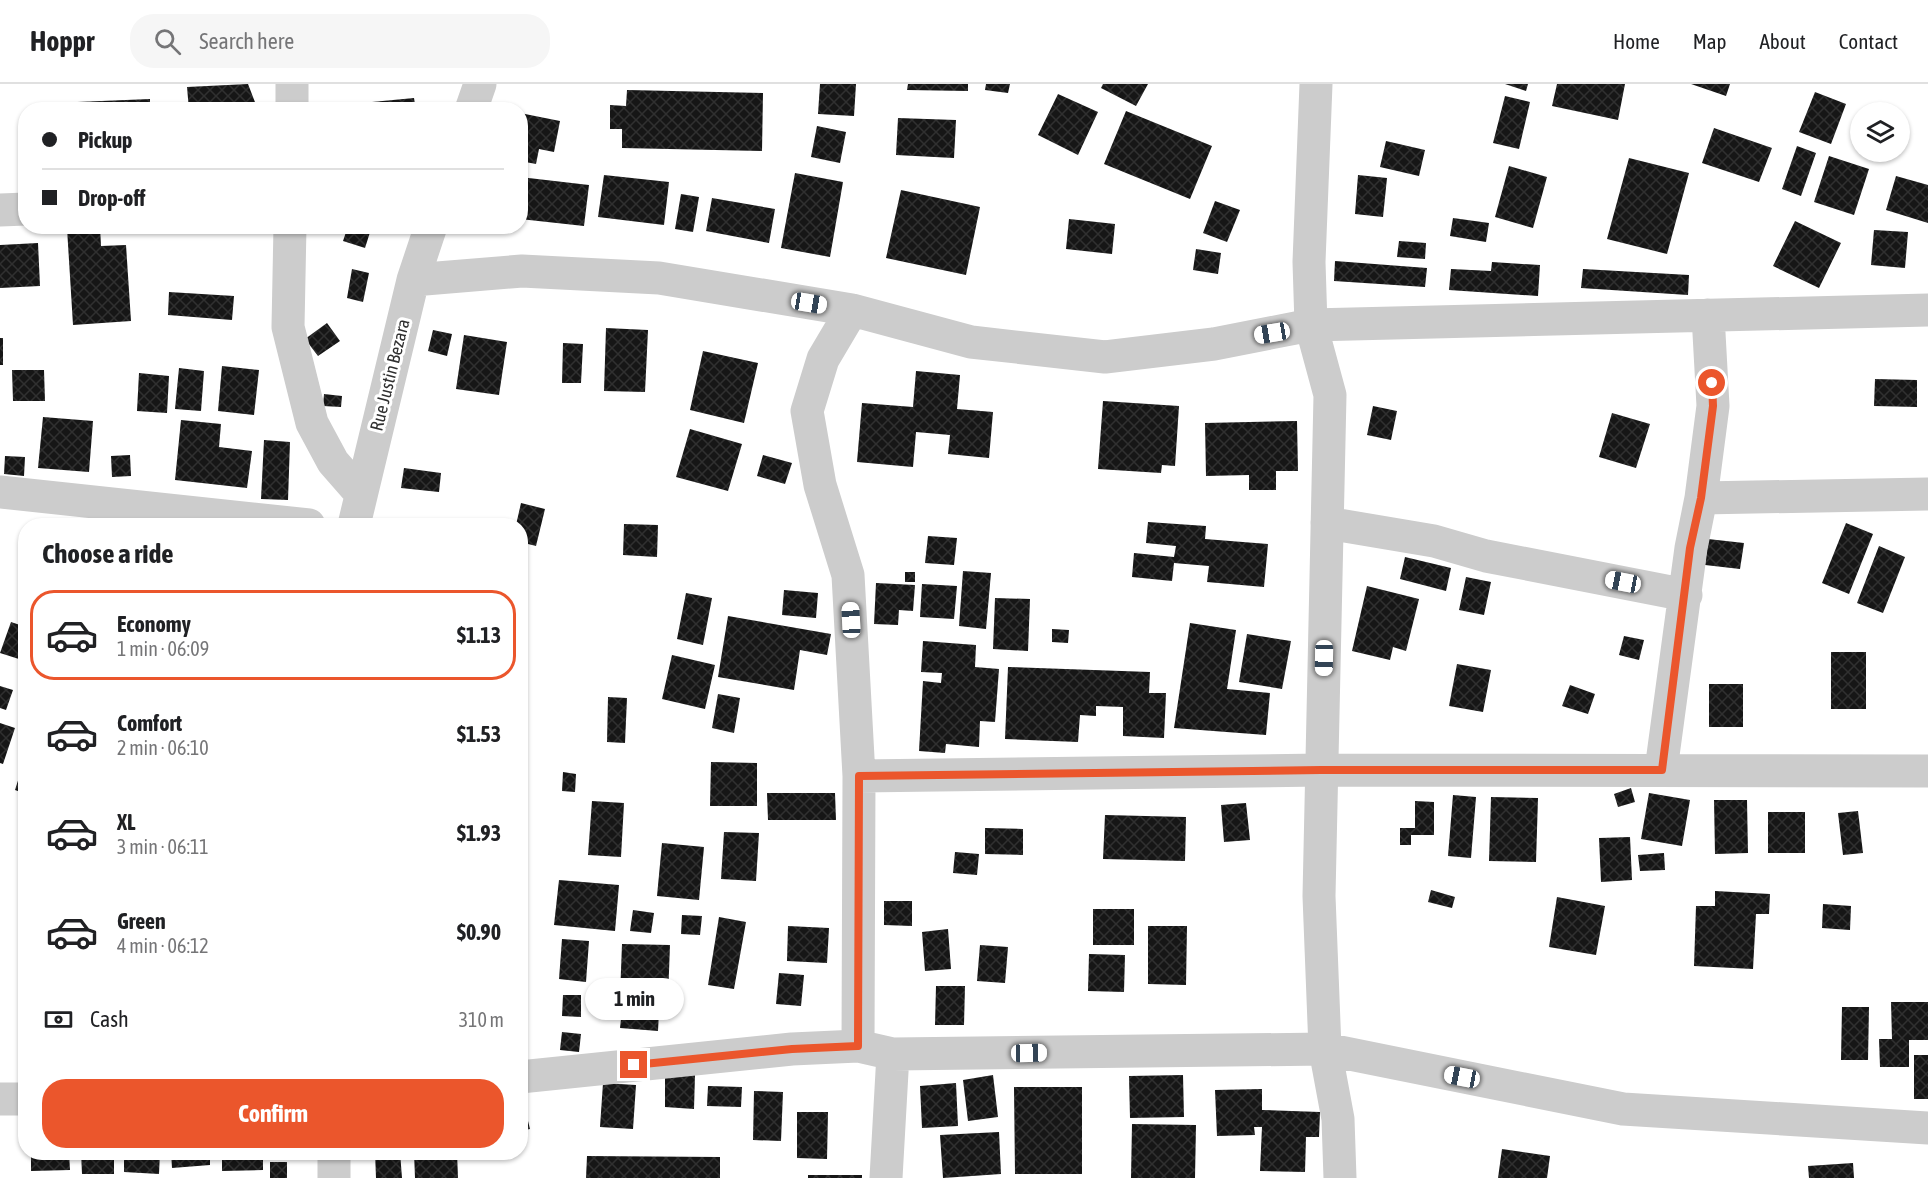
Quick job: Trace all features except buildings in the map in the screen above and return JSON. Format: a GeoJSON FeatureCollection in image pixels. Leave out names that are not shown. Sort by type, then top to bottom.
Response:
{"type":"FeatureCollection","features":[{"type":"Feature","properties":{"kind":"street"},"geometry":{"type":"LineString","coordinates":[[292,84],[292,102]]}},
{"type":"Feature","properties":{"kind":"street"},"geometry":{"type":"LineString","coordinates":[[474,102],[480,84]]}},
{"type":"Feature","properties":{"kind":"street"},"geometry":{"type":"LineString","coordinates":[[1316,84],[1308,262],[1311,326],[1330,395],[1319,896],[1325,1049],[1338,1119],[1340,1178]]}},
{"type":"Feature","properties":{"kind":"street"},"geometry":{"type":"LineString","coordinates":[[0,210],[18,209]]}},
{"type":"Feature","properties":{"kind":"street"},"geometry":{"type":"LineString","coordinates":[[290,234],[288,327],[312,423],[358,510]]}},
{"type":"Feature","properties":{"kind":"street","name":"Rue Justin Bezara"},"geometry":{"type":"LineString","coordinates":[[358,510],[413,280],[428,234]]}},
{"type":"Feature","properties":{"kind":"street"},"geometry":{"type":"LineString","coordinates":[[413,280],[522,271],[660,278],[852,310],[971,342],[1105,357],[1214,344],[1311,326],[1928,310]]}},
{"type":"Feature","properties":{"kind":"street"},"geometry":{"type":"LineString","coordinates":[[852,310],[823,359],[807,411],[820,485],[848,575],[859,776],[858,1046]]}},
{"type":"Feature","properties":{"kind":"street"},"geometry":{"type":"LineString","coordinates":[[1662,770],[1690,548],[1701,498],[1713,406],[1708,315]]}},
{"type":"Feature","properties":{"kind":"street"},"geometry":{"type":"LineString","coordinates":[[0,492],[243,518]]}},
{"type":"Feature","properties":{"kind":"street"},"geometry":{"type":"LineString","coordinates":[[1701,498],[1928,494]]}},
{"type":"Feature","properties":{"kind":"street"},"geometry":{"type":"LineString","coordinates":[[1327,523],[1434,541],[1486,556],[1686,594]]}},
{"type":"Feature","properties":{"kind":"street"},"geometry":{"type":"LineString","coordinates":[[859,776],[1321,770],[1928,771]]}},
{"type":"Feature","properties":{"kind":"street"},"geometry":{"type":"LineString","coordinates":[[528,1076],[792,1049],[858,1046],[893,1054],[1325,1049],[1623,1108],[1928,1128]]}},
{"type":"Feature","properties":{"kind":"street"},"geometry":{"type":"LineString","coordinates":[[886,1178],[893,1054]]}},
{"type":"Feature","properties":{"kind":"street"},"geometry":{"type":"LineString","coordinates":[[0,1099],[18,1099]]}},
{"type":"Feature","properties":{"kind":"street"},"geometry":{"type":"LineString","coordinates":[[334,1160],[334,1178]]}},
{"type":"Feature","properties":{"kind":"route"},"geometry":{"type":"LineString","coordinates":[[634,1065],[792,1049],[858,1046],[859,776],[1321,770],[1662,770],[1675,684],[1690,548],[1701,498],[1713,406],[1712,383]]}}]}
